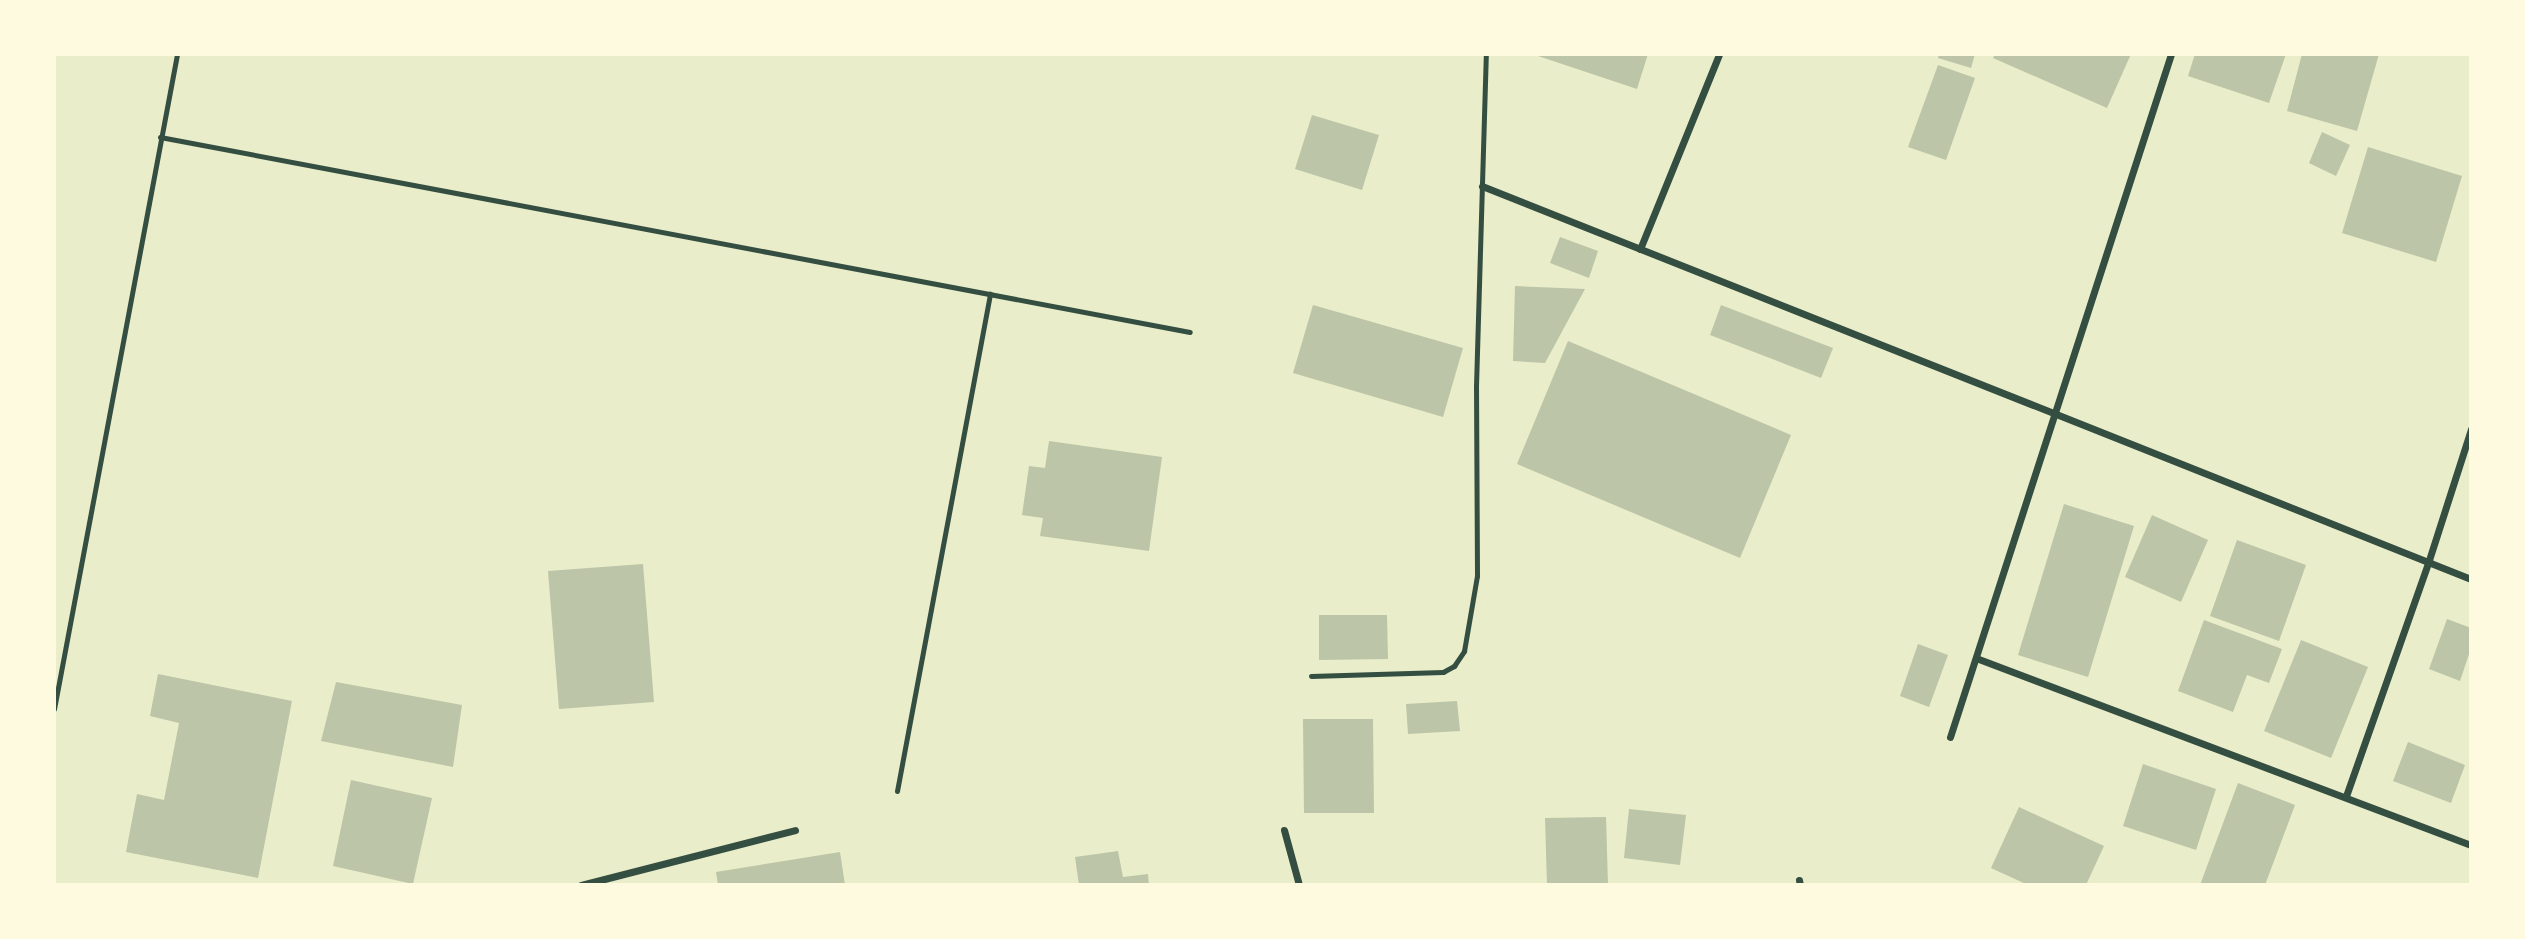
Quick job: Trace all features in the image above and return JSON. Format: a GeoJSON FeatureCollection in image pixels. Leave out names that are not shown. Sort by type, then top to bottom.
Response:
{"type":"FeatureCollection","features":[{"type":"Feature","properties":{"kind":"street"},"geometry":{"type":"LineString","coordinates":[[1640,249],[1719,54]]}},
{"type":"Feature","properties":{"kind":"street"},"geometry":{"type":"LineString","coordinates":[[1950,737],[2171,54]]}},
{"type":"Feature","properties":{"kind":"street"},"geometry":{"type":"LineString","coordinates":[[1482,186],[2429,560],[2471,579]]}},
{"type":"Feature","properties":{"kind":"street"},"geometry":{"type":"LineString","coordinates":[[2346,796],[2429,560],[2471,429]]}},
{"type":"Feature","properties":{"kind":"street"},"geometry":{"type":"LineString","coordinates":[[1976,658],[2471,845]]}},
{"type":"Feature","properties":{"kind":"street"},"geometry":{"type":"LineString","coordinates":[[581,885],[795,830]]}},
{"type":"Feature","properties":{"kind":"street"},"geometry":{"type":"LineString","coordinates":[[1284,830],[1299,885]]}},
{"type":"Feature","properties":{"kind":"lane"},"geometry":{"type":"LineString","coordinates":[[54,709],[177,54]]}},
{"type":"Feature","properties":{"kind":"lane"},"geometry":{"type":"LineString","coordinates":[[1311,676],[1443,672],[1454,666],[1464,651],[1477,576],[1476,386],[1486,54]]}},
{"type":"Feature","properties":{"kind":"lane"},"geometry":{"type":"LineString","coordinates":[[160,137],[1190,332]]}},
{"type":"Feature","properties":{"kind":"lane"},"geometry":{"type":"LineString","coordinates":[[897,791],[990,295]]}},
{"type":"Feature","properties":{"kind":"building"},"geometry":{"type":"Polygon","coordinates":[[[1532,54],[1648,54],[1637,89],[1532,54]]]}},
{"type":"Feature","properties":{"kind":"building"},"geometry":{"type":"Polygon","coordinates":[[[1939,54],[1975,54],[1971,68],[1938,58],[1939,54]]]}},
{"type":"Feature","properties":{"kind":"building"},"geometry":{"type":"Polygon","coordinates":[[[1995,54],[2131,54],[2107,108],[1993,58],[1995,54]]]}},
{"type":"Feature","properties":{"kind":"building"},"geometry":{"type":"Polygon","coordinates":[[[2195,54],[2286,54],[2269,103],[2188,76],[2195,54]]]}},
{"type":"Feature","properties":{"kind":"building"},"geometry":{"type":"Polygon","coordinates":[[[2302,54],[2379,54],[2357,131],[2287,111],[2302,54]]]}},
{"type":"Feature","properties":{"kind":"building"},"geometry":{"type":"Polygon","coordinates":[[[1938,65],[1975,78],[1946,160],[1908,147],[1938,65]]]}},
{"type":"Feature","properties":{"kind":"building"},"geometry":{"type":"Polygon","coordinates":[[[1312,115],[1379,135],[1362,190],[1295,169],[1312,115]]]}},
{"type":"Feature","properties":{"kind":"building"},"geometry":{"type":"Polygon","coordinates":[[[2322,132],[2350,145],[2336,176],[2309,163],[2322,132]]]}},
{"type":"Feature","properties":{"kind":"building"},"geometry":{"type":"Polygon","coordinates":[[[2368,147],[2462,176],[2436,262],[2342,233],[2368,147]]]}},
{"type":"Feature","properties":{"kind":"building"},"geometry":{"type":"Polygon","coordinates":[[[1560,237],[1598,251],[1589,278],[1550,263],[1560,237]]]}},
{"type":"Feature","properties":{"kind":"building"},"geometry":{"type":"Polygon","coordinates":[[[1515,286],[1585,289],[1545,363],[1513,361],[1515,286]]]}},
{"type":"Feature","properties":{"kind":"building"},"geometry":{"type":"Polygon","coordinates":[[[1313,305],[1463,348],[1443,417],[1293,373],[1313,305]]]}},
{"type":"Feature","properties":{"kind":"building"},"geometry":{"type":"Polygon","coordinates":[[[1721,305],[1833,348],[1821,378],[1710,335],[1721,305]]]}},
{"type":"Feature","properties":{"kind":"building"},"geometry":{"type":"Polygon","coordinates":[[[1568,341],[1791,435],[1740,558],[1517,464],[1568,341]]]}},
{"type":"Feature","properties":{"kind":"building"},"geometry":{"type":"Polygon","coordinates":[[[1049,441],[1162,457],[1149,551],[1040,536],[1043,518],[1022,515],[1029,466],[1045,468],[1049,441]]]}},
{"type":"Feature","properties":{"kind":"building"},"geometry":{"type":"Polygon","coordinates":[[[2064,504],[2134,526],[2088,677],[2018,655],[2064,504]]]}},
{"type":"Feature","properties":{"kind":"building"},"geometry":{"type":"Polygon","coordinates":[[[2152,515],[2208,540],[2181,602],[2125,577],[2152,515]]]}},
{"type":"Feature","properties":{"kind":"building"},"geometry":{"type":"Polygon","coordinates":[[[2237,540],[2306,565],[2279,641],[2210,616],[2237,540]]]}},
{"type":"Feature","properties":{"kind":"building"},"geometry":{"type":"Polygon","coordinates":[[[643,564],[654,702],[559,709],[548,571],[643,564]]]}},
{"type":"Feature","properties":{"kind":"building"},"geometry":{"type":"Polygon","coordinates":[[[1319,615],[1387,615],[1388,659],[1319,660],[1319,615]]]}},
{"type":"Feature","properties":{"kind":"building"},"geometry":{"type":"Polygon","coordinates":[[[2447,619],[2471,628],[2471,648],[2460,681],[2429,669],[2447,619]]]}},
{"type":"Feature","properties":{"kind":"building"},"geometry":{"type":"Polygon","coordinates":[[[2204,620],[2282,649],[2269,683],[2247,675],[2233,712],[2178,691],[2204,620]]]}},
{"type":"Feature","properties":{"kind":"building"},"geometry":{"type":"Polygon","coordinates":[[[2301,640],[2368,667],[2331,758],[2264,731],[2301,640]]]}},
{"type":"Feature","properties":{"kind":"building"},"geometry":{"type":"Polygon","coordinates":[[[1918,644],[1948,655],[1929,707],[1900,696],[1918,644]]]}},
{"type":"Feature","properties":{"kind":"building"},"geometry":{"type":"Polygon","coordinates":[[[158,674],[292,701],[258,878],[126,852],[137,794],[164,800],[179,723],[150,716],[158,674]]]}},
{"type":"Feature","properties":{"kind":"building"},"geometry":{"type":"Polygon","coordinates":[[[336,682],[462,705],[453,767],[321,741],[336,682]]]}},
{"type":"Feature","properties":{"kind":"building"},"geometry":{"type":"Polygon","coordinates":[[[1457,701],[1460,731],[1408,734],[1406,704],[1457,701]]]}},
{"type":"Feature","properties":{"kind":"building"},"geometry":{"type":"Polygon","coordinates":[[[1303,719],[1373,719],[1374,813],[1304,813],[1303,719]]]}},
{"type":"Feature","properties":{"kind":"building"},"geometry":{"type":"Polygon","coordinates":[[[2408,742],[2465,765],[2451,803],[2393,781],[2408,742]]]}},
{"type":"Feature","properties":{"kind":"building"},"geometry":{"type":"Polygon","coordinates":[[[2143,764],[2216,789],[2196,850],[2123,826],[2143,764]]]}},
{"type":"Feature","properties":{"kind":"building"},"geometry":{"type":"Polygon","coordinates":[[[351,780],[432,798],[413,884],[333,866],[351,780]]]}},
{"type":"Feature","properties":{"kind":"building"},"geometry":{"type":"Polygon","coordinates":[[[2238,783],[2295,805],[2265,885],[2200,885],[2238,783]]]}},
{"type":"Feature","properties":{"kind":"building"},"geometry":{"type":"Polygon","coordinates":[[[2019,807],[2104,846],[2086,885],[2028,885],[1991,868],[2019,807]]]}},
{"type":"Feature","properties":{"kind":"building"},"geometry":{"type":"Polygon","coordinates":[[[1629,809],[1686,815],[1680,865],[1624,858],[1629,809]]]}},
{"type":"Feature","properties":{"kind":"building"},"geometry":{"type":"Polygon","coordinates":[[[1606,817],[1608,885],[1547,885],[1545,818],[1606,817]]]}},
{"type":"Feature","properties":{"kind":"building"},"geometry":{"type":"Polygon","coordinates":[[[1118,851],[1123,877],[1148,874],[1149,885],[1079,885],[1075,857],[1118,851]]]}},
{"type":"Feature","properties":{"kind":"building"},"geometry":{"type":"Polygon","coordinates":[[[840,852],[845,885],[718,885],[716,872],[840,852]]]}}]}
